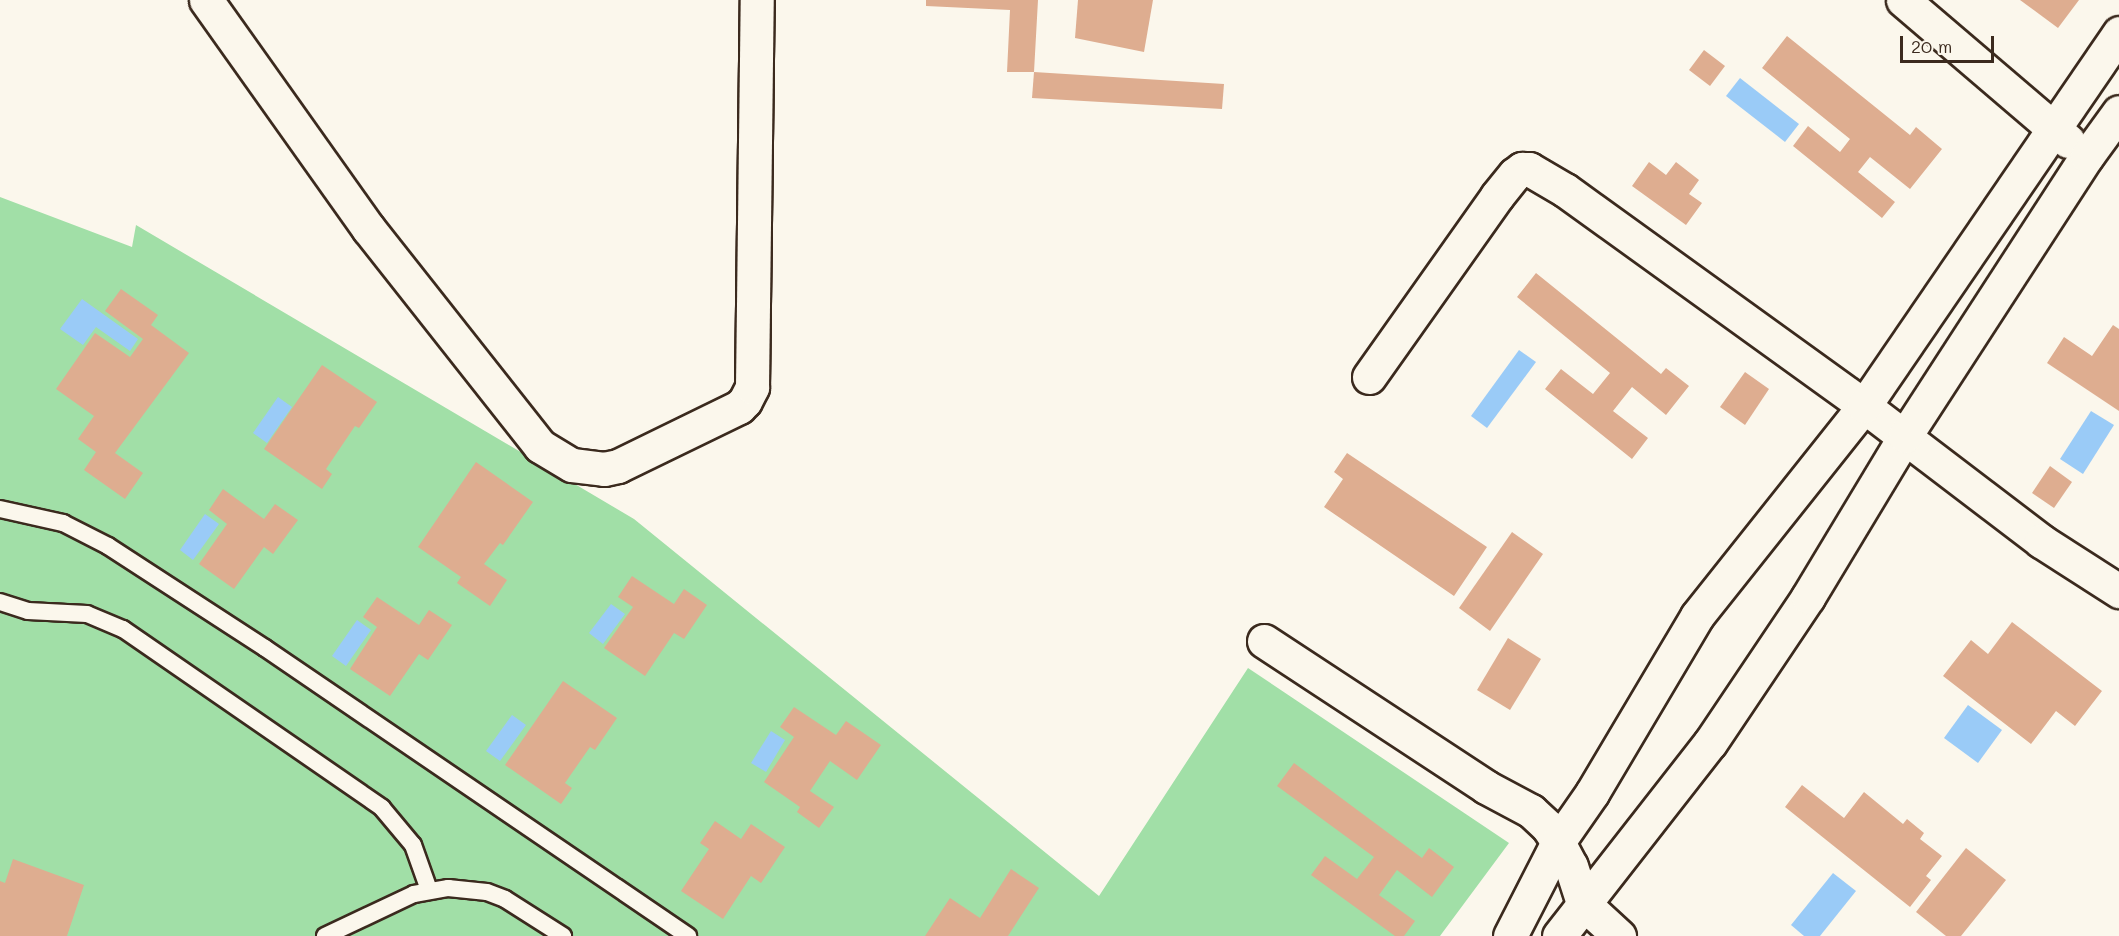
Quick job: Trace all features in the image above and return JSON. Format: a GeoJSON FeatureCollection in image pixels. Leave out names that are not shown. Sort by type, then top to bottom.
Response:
{"type":"FeatureCollection","features":[{"type":"Feature","properties":{"kind":"street"},"geometry":{"type":"LineString","coordinates":[[206,0],[368,228],[540,446],[572,465],[604,469],[618,466],[739,407],[752,387],[757,0]]}},
{"type":"Feature","properties":{"kind":"street"},"geometry":{"type":"LineString","coordinates":[[1903,0],[2087,156]]}},
{"type":"Feature","properties":{"kind":"street"},"geometry":{"type":"LineString","coordinates":[[1510,936],[1558,842],[1592,793],[1697,616],[1864,406],[1946,289],[2052,127],[2119,33]]}},
{"type":"Feature","properties":{"kind":"street"},"geometry":{"type":"LineString","coordinates":[[1559,936],[1710,743],[1808,597],[1905,436],[2087,156],[2119,112]]}},
{"type":"Feature","properties":{"kind":"street"},"geometry":{"type":"LineString","coordinates":[[1369,378],[1483,214],[1515,174],[1522,169],[1547,178],[1905,436],[2041,542],[2119,591]]}},
{"type":"Feature","properties":{"kind":"street"},"geometry":{"type":"LineString","coordinates":[[1264,641],[1486,787],[1532,811],[1548,826],[1558,842],[1571,866],[1583,903],[1618,936]]}},
{"type":"Feature","properties":{"kind":"lane"},"geometry":{"type":"LineString","coordinates":[[0,509],[63,524],[108,546],[265,648],[688,936]]}},
{"type":"Feature","properties":{"kind":"lane"},"geometry":{"type":"LineString","coordinates":[[0,602],[28,611],[87,614],[123,629],[382,808],[399,825],[412,845],[423,867],[429,890]]}},
{"type":"Feature","properties":{"kind":"lane"},"geometry":{"type":"LineString","coordinates":[[325,936],[414,894],[448,888],[487,892],[521,908],[563,936]]}},
{"type":"Feature","properties":{"kind":"green space"},"geometry":{"type":"Polygon","coordinates":[[[0,197],[132,247],[136,225],[634,519],[1099,896],[1248,668],[1509,843],[1440,936],[0,936],[0,197]]]}},
{"type":"Feature","properties":{"kind":"water"},"geometry":{"type":"Polygon","coordinates":[[[1740,78],[1799,124],[1785,142],[1726,96],[1740,78]]]}},
{"type":"Feature","properties":{"kind":"water"},"geometry":{"type":"Polygon","coordinates":[[[82,299],[138,339],[130,351],[96,327],[83,345],[60,329],[82,299]]]}},
{"type":"Feature","properties":{"kind":"water"},"geometry":{"type":"Polygon","coordinates":[[[1519,350],[1536,362],[1487,428],[1471,416],[1519,350]]]}},
{"type":"Feature","properties":{"kind":"water"},"geometry":{"type":"Polygon","coordinates":[[[278,397],[292,407],[267,443],[253,433],[278,397]]]}},
{"type":"Feature","properties":{"kind":"water"},"geometry":{"type":"Polygon","coordinates":[[[2091,411],[2114,425],[2083,474],[2060,459],[2091,411]]]}},
{"type":"Feature","properties":{"kind":"water"},"geometry":{"type":"Polygon","coordinates":[[[205,514],[219,524],[193,560],[180,550],[205,514]]]}},
{"type":"Feature","properties":{"kind":"water"},"geometry":{"type":"Polygon","coordinates":[[[611,604],[625,614],[603,644],[589,633],[611,604]]]}},
{"type":"Feature","properties":{"kind":"water"},"geometry":{"type":"Polygon","coordinates":[[[357,620],[371,630],[346,666],[332,656],[357,620]]]}},
{"type":"Feature","properties":{"kind":"water"},"geometry":{"type":"Polygon","coordinates":[[[1968,705],[2002,730],[1978,763],[1944,738],[1968,705]]]}},
{"type":"Feature","properties":{"kind":"water"},"geometry":{"type":"Polygon","coordinates":[[[512,715],[526,725],[500,761],[486,751],[512,715]]]}},
{"type":"Feature","properties":{"kind":"water"},"geometry":{"type":"Polygon","coordinates":[[[771,731],[785,740],[766,772],[751,763],[771,731]]]}},
{"type":"Feature","properties":{"kind":"water"},"geometry":{"type":"Polygon","coordinates":[[[1833,873],[1856,891],[1820,936],[1804,936],[1791,925],[1833,873]]]}},
{"type":"Feature","properties":{"kind":"building"},"geometry":{"type":"Polygon","coordinates":[[[926,0],[1038,0],[1034,72],[1007,72],[1010,10],[926,6],[926,0]]]}},
{"type":"Feature","properties":{"kind":"building"},"geometry":{"type":"Polygon","coordinates":[[[1078,0],[1153,0],[1144,52],[1075,38],[1078,0]]]}},
{"type":"Feature","properties":{"kind":"building"},"geometry":{"type":"Polygon","coordinates":[[[2020,0],[2079,0],[2058,28],[2020,0]]]}},
{"type":"Feature","properties":{"kind":"building"},"geometry":{"type":"Polygon","coordinates":[[[1787,36],[1910,135],[1916,127],[1942,149],[1910,189],[1870,157],[1858,172],[1895,202],[1882,218],[1793,146],[1808,126],[1840,152],[1850,139],[1762,68],[1787,36]]]}},
{"type":"Feature","properties":{"kind":"building"},"geometry":{"type":"Polygon","coordinates":[[[1704,50],[1725,66],[1710,86],[1689,70],[1704,50]]]}},
{"type":"Feature","properties":{"kind":"building"},"geometry":{"type":"Polygon","coordinates":[[[1034,72],[1224,84],[1222,109],[1032,98],[1034,72]]]}},
{"type":"Feature","properties":{"kind":"building"},"geometry":{"type":"Polygon","coordinates":[[[1649,162],[1666,175],[1676,162],[1699,180],[1689,194],[1702,203],[1686,225],[1632,186],[1649,162]]]}},
{"type":"Feature","properties":{"kind":"building"},"geometry":{"type":"Polygon","coordinates":[[[1536,273],[1661,374],[1666,368],[1689,386],[1666,415],[1632,387],[1613,411],[1648,438],[1632,459],[1545,389],[1561,369],[1593,394],[1610,373],[1517,297],[1536,273]]]}},
{"type":"Feature","properties":{"kind":"building"},"geometry":{"type":"Polygon","coordinates":[[[121,289],[158,315],[151,325],[189,353],[115,453],[143,473],[125,499],[84,470],[96,452],[78,439],[94,416],[56,389],[95,333],[130,357],[143,339],[105,311],[121,289]]]}},
{"type":"Feature","properties":{"kind":"building"},"geometry":{"type":"Polygon","coordinates":[[[2113,325],[2119,329],[2119,411],[2047,363],[2064,337],[2092,356],[2113,325]]]}},
{"type":"Feature","properties":{"kind":"building"},"geometry":{"type":"Polygon","coordinates":[[[322,365],[377,402],[359,428],[355,426],[326,469],[332,474],[322,489],[264,449],[322,365]]]}},
{"type":"Feature","properties":{"kind":"building"},"geometry":{"type":"Polygon","coordinates":[[[1745,372],[1769,389],[1745,425],[1720,407],[1745,372]]]}},
{"type":"Feature","properties":{"kind":"building"},"geometry":{"type":"Polygon","coordinates":[[[1347,453],[1487,547],[1454,596],[1324,507],[1343,479],[1334,472],[1347,453]]]}},
{"type":"Feature","properties":{"kind":"building"},"geometry":{"type":"Polygon","coordinates":[[[476,462],[533,502],[503,545],[500,543],[484,564],[507,580],[490,606],[457,583],[461,577],[418,547],[476,462]]]}},
{"type":"Feature","properties":{"kind":"building"},"geometry":{"type":"Polygon","coordinates":[[[2050,466],[2072,482],[2054,508],[2032,493],[2050,466]]]}},
{"type":"Feature","properties":{"kind":"building"},"geometry":{"type":"Polygon","coordinates":[[[223,489],[264,519],[275,504],[298,520],[273,554],[264,547],[234,589],[199,564],[227,524],[209,510],[223,489]]]}},
{"type":"Feature","properties":{"kind":"building"},"geometry":{"type":"Polygon","coordinates":[[[1512,532],[1543,554],[1490,631],[1459,608],[1512,532]]]}},
{"type":"Feature","properties":{"kind":"building"},"geometry":{"type":"Polygon","coordinates":[[[632,576],[674,604],[684,589],[707,605],[684,639],[674,633],[645,676],[604,648],[633,607],[618,597],[632,576]]]}},
{"type":"Feature","properties":{"kind":"building"},"geometry":{"type":"Polygon","coordinates":[[[377,597],[419,625],[429,610],[452,625],[428,660],[419,654],[390,696],[350,669],[377,627],[363,617],[377,597]]]}},
{"type":"Feature","properties":{"kind":"building"},"geometry":{"type":"Polygon","coordinates":[[[2012,622],[2102,691],[2075,726],[2056,711],[2031,744],[1943,676],[1971,640],[1988,654],[2012,622]]]}},
{"type":"Feature","properties":{"kind":"building"},"geometry":{"type":"Polygon","coordinates":[[[1508,638],[1541,659],[1510,710],[1477,690],[1508,638]]]}},
{"type":"Feature","properties":{"kind":"building"},"geometry":{"type":"Polygon","coordinates":[[[563,681],[617,718],[595,750],[590,747],[565,783],[572,788],[561,804],[505,765],[563,681]]]}},
{"type":"Feature","properties":{"kind":"building"},"geometry":{"type":"Polygon","coordinates":[[[794,707],[836,735],[846,721],[881,745],[857,780],[830,761],[810,791],[834,807],[819,828],[797,812],[800,807],[764,782],[794,737],[780,727],[794,707]]]}},
{"type":"Feature","properties":{"kind":"building"},"geometry":{"type":"Polygon","coordinates":[[[1294,763],[1422,858],[1429,848],[1454,867],[1432,897],[1397,870],[1379,895],[1415,921],[1404,936],[1395,936],[1311,875],[1325,856],[1357,879],[1374,857],[1277,786],[1294,763]]]}},
{"type":"Feature","properties":{"kind":"building"},"geometry":{"type":"Polygon","coordinates":[[[1802,785],[1844,818],[1864,792],[1903,824],[1907,819],[1924,833],[1920,839],[1942,856],[1926,876],[1931,880],[1910,907],[1785,807],[1802,785]]]}},
{"type":"Feature","properties":{"kind":"building"},"geometry":{"type":"Polygon","coordinates":[[[715,821],[741,839],[751,824],[785,847],[761,883],[751,876],[723,919],[681,891],[709,849],[700,843],[715,821]]]}},
{"type":"Feature","properties":{"kind":"building"},"geometry":{"type":"Polygon","coordinates":[[[1966,848],[2006,880],[1961,936],[1946,936],[1916,912],[1966,848]]]}},
{"type":"Feature","properties":{"kind":"building"},"geometry":{"type":"Polygon","coordinates":[[[13,859],[84,885],[67,936],[0,936],[0,881],[5,883],[13,859]]]}},
{"type":"Feature","properties":{"kind":"building"},"geometry":{"type":"Polygon","coordinates":[[[1011,869],[1039,888],[1008,936],[925,936],[950,898],[980,918],[1011,869]]]}}]}
